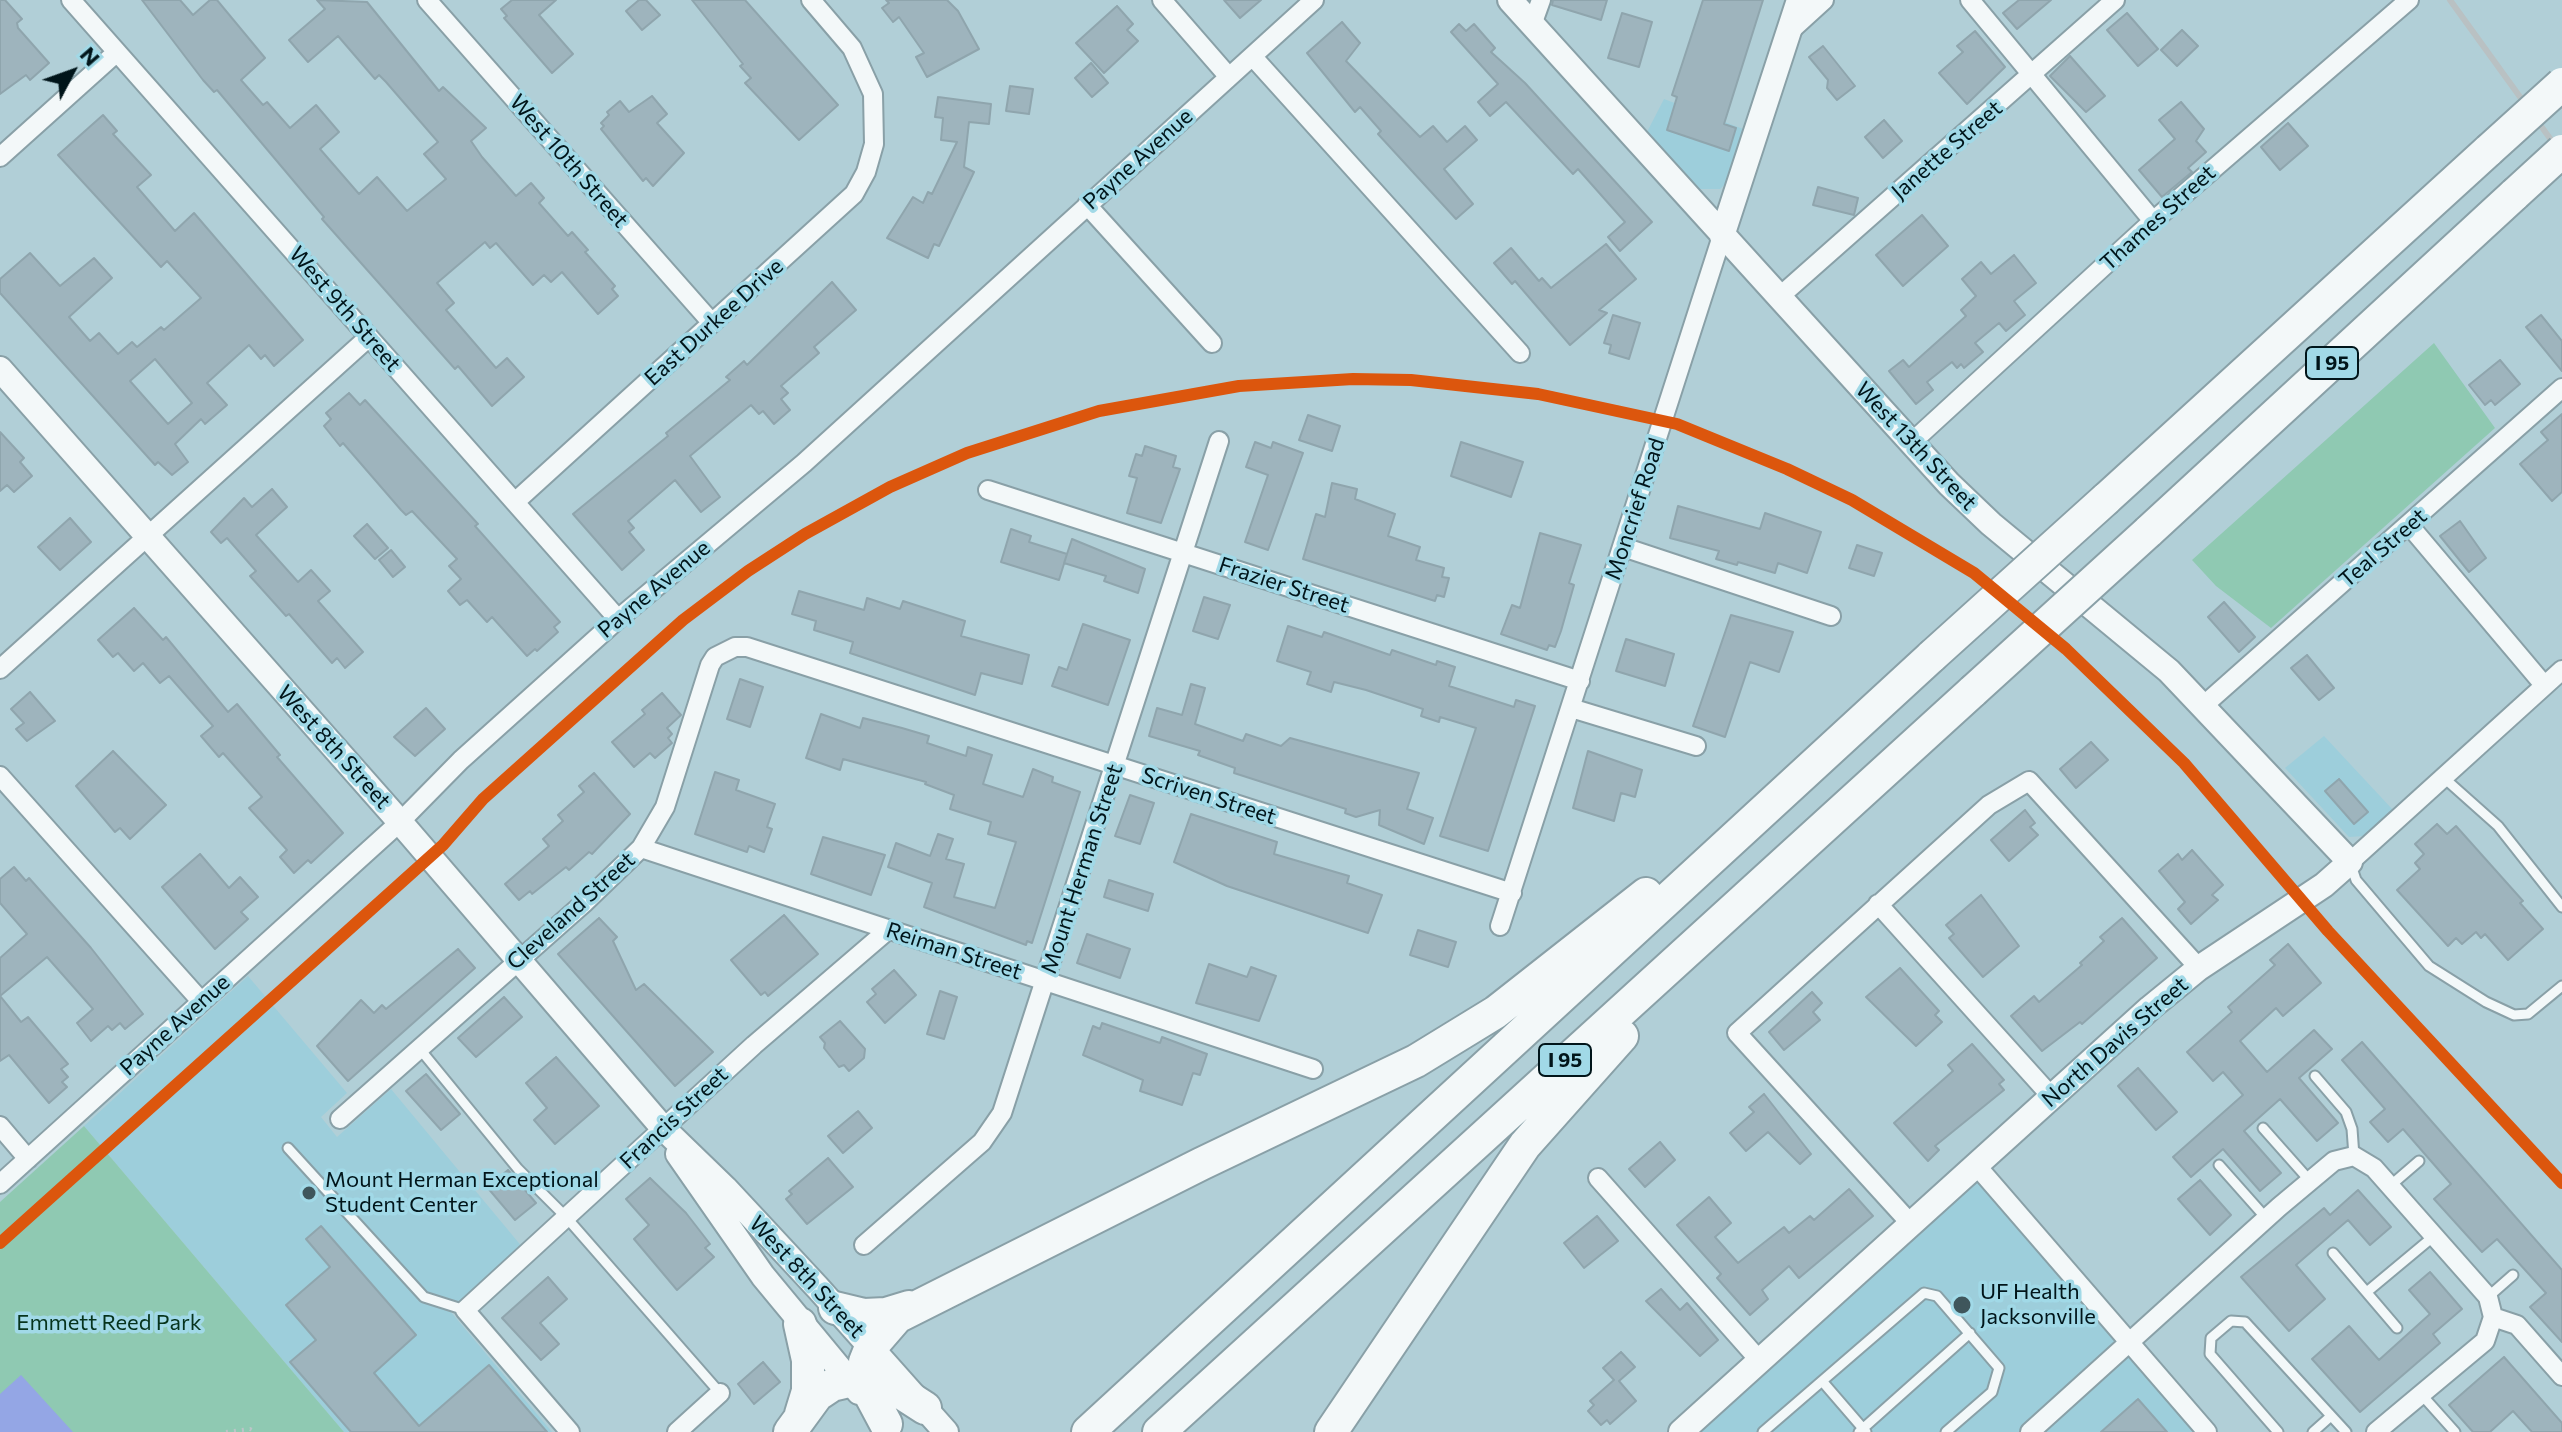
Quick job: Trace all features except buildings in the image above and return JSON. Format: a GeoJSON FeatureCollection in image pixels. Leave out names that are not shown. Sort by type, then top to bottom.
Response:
{"type":"FeatureCollection","features":[{"type":"Feature","properties":{"kind":"highway","name":"I 95"},"geometry":{"type":"LineString","coordinates":[[1088,1432],[1932,656],[2562,84]]}},
{"type":"Feature","properties":{"kind":"highway","name":"I 95"},"geometry":{"type":"LineString","coordinates":[[1159,1432],[2562,151]]}},
{"type":"Feature","properties":{"kind":"highway"},"geometry":{"type":"LineString","coordinates":[[796,1423],[817,1395],[862,1368],[897,1317],[916,1305],[1416,1061],[1496,1012],[1627,906],[1742,830]]}},
{"type":"Feature","properties":{"kind":"highway"},"geometry":{"type":"LineString","coordinates":[[1331,1432],[1499,1180],[1593,1065],[1643,1016],[1679,956]]}},
{"type":"Feature","properties":{"kind":"highway"},"geometry":{"type":"LineString","coordinates":[[835,1308],[864,1315],[886,1314],[916,1305]]}},
{"type":"Feature","properties":{"kind":"highway"},"geometry":{"type":"LineString","coordinates":[[796,1423],[808,1391],[808,1360],[800,1324]]}},
{"type":"Feature","properties":{"kind":"highway"},"geometry":{"type":"LineString","coordinates":[[862,1368],[935,1420]]}},
{"type":"Feature","properties":{"kind":"highway"},"geometry":{"type":"LineString","coordinates":[[862,1368],[870,1394],[890,1428]]}},
{"type":"Feature","properties":{"kind":"street","name":"West 9th Street"},"geometry":{"type":"LineString","coordinates":[[71,0],[618,619]]}},
{"type":"Feature","properties":{"kind":"street","name":"West 10th Street"},"geometry":{"type":"LineString","coordinates":[[427,0],[712,323]]}},
{"type":"Feature","properties":{"kind":"street","name":"East Durkee Drive"},"geometry":{"type":"LineString","coordinates":[[515,502],[854,194],[866,172],[876,119],[873,94],[852,48],[811,0]]}},
{"type":"Feature","properties":{"kind":"street"},"geometry":{"type":"LineString","coordinates":[[1162,0],[1229,77]]}},
{"type":"Feature","properties":{"kind":"street","name":"Payne Avenue"},"geometry":{"type":"LineString","coordinates":[[0,1184],[400,822],[461,760],[618,619],[804,463],[1314,0]]}},
{"type":"Feature","properties":{"kind":"street","name":"West 13th Street"},"geometry":{"type":"LineString","coordinates":[[1510,0],[1778,298],[1991,524],[2141,645],[2350,862]]}},
{"type":"Feature","properties":{"kind":"street"},"geometry":{"type":"LineString","coordinates":[[1532,25],[1541,0]]}},
{"type":"Feature","properties":{"kind":"street","name":"Moncrief Road"},"geometry":{"type":"LineString","coordinates":[[1500,926],[1799,0]]}},
{"type":"Feature","properties":{"kind":"street"},"geometry":{"type":"LineString","coordinates":[[1788,33],[1824,0]]}},
{"type":"Feature","properties":{"kind":"street"},"geometry":{"type":"LineString","coordinates":[[1970,0],[2153,221]]}},
{"type":"Feature","properties":{"kind":"street","name":"Janette Street"},"geometry":{"type":"LineString","coordinates":[[1778,298],[2115,0]]}},
{"type":"Feature","properties":{"kind":"street","name":"Thames Street"},"geometry":{"type":"LineString","coordinates":[[1912,442],[2153,221],[2409,0]]}},
{"type":"Feature","properties":{"kind":"street"},"geometry":{"type":"LineString","coordinates":[[0,157],[117,52]]}},
{"type":"Feature","properties":{"kind":"street"},"geometry":{"type":"LineString","coordinates":[[1253,57],[1520,353]]}},
{"type":"Feature","properties":{"kind":"street"},"geometry":{"type":"LineString","coordinates":[[1087,205],[1212,343]]}},
{"type":"Feature","properties":{"kind":"street"},"geometry":{"type":"LineString","coordinates":[[0,669],[369,337]]}},
{"type":"Feature","properties":{"kind":"street","name":"West 8th Street"},"geometry":{"type":"LineString","coordinates":[[0,369],[400,822],[663,1128],[725,1188],[835,1308],[862,1368]]}},
{"type":"Feature","properties":{"kind":"street","name":"Teal Street"},"geometry":{"type":"LineString","coordinates":[[2203,706],[2562,388]]}},
{"type":"Feature","properties":{"kind":"street","name":"Mount Herman Street"},"geometry":{"type":"LineString","coordinates":[[864,1245],[994,1128],[1046,981],[1219,441]]}},
{"type":"Feature","properties":{"kind":"street","name":"Frazier Street"},"geometry":{"type":"LineString","coordinates":[[988,490],[1580,681]]}},
{"type":"Feature","properties":{"kind":"street"},"geometry":{"type":"LineString","coordinates":[[2409,525],[2544,685]]}},
{"type":"Feature","properties":{"kind":"street"},"geometry":{"type":"LineString","coordinates":[[1623,547],[1831,616]]}},
{"type":"Feature","properties":{"kind":"street","name":"Scriven Street"},"geometry":{"type":"LineString","coordinates":[[724,650],[747,647],[1512,893]]}},
{"type":"Feature","properties":{"kind":"street","name":"Cleveland Street"},"geometry":{"type":"LineString","coordinates":[[340,1119],[584,903],[641,848],[665,807],[710,665],[724,650]]}},
{"type":"Feature","properties":{"kind":"street","name":"North Davis Street"},"geometry":{"type":"LineString","coordinates":[[1681,1432],[2051,1096],[2199,968],[2324,885],[2562,670]]}},
{"type":"Feature","properties":{"kind":"street"},"geometry":{"type":"LineString","coordinates":[[1571,708],[1696,746]]}},
{"type":"Feature","properties":{"kind":"street"},"geometry":{"type":"LineString","coordinates":[[0,776],[200,1000]]}},
{"type":"Feature","properties":{"kind":"street"},"geometry":{"type":"LineString","coordinates":[[1911,1224],[1737,1033],[1989,805],[2029,781],[2199,968]]}},
{"type":"Feature","properties":{"kind":"street","name":"Reiman Street"},"geometry":{"type":"LineString","coordinates":[[641,848],[1313,1069]]}},
{"type":"Feature","properties":{"kind":"street"},"geometry":{"type":"LineString","coordinates":[[1878,904],[2051,1096]]}},
{"type":"Feature","properties":{"kind":"street","name":"Francis Street"},"geometry":{"type":"LineString","coordinates":[[465,1310],[663,1128],[888,930]]}},
{"type":"Feature","properties":{"kind":"street"},"geometry":{"type":"LineString","coordinates":[[0,1126],[28,1159]]}},
{"type":"Feature","properties":{"kind":"street","name":"West 8th Street"},"geometry":{"type":"LineString","coordinates":[[663,1128],[715,1211],[800,1324],[862,1368]]}},
{"type":"Feature","properties":{"kind":"street"},"geometry":{"type":"LineString","coordinates":[[2030,1432],[2266,1218],[2334,1161],[2354,1156],[2374,1168],[2488,1297],[2493,1317],[2485,1341],[2376,1432]]}},
{"type":"Feature","properties":{"kind":"street"},"geometry":{"type":"LineString","coordinates":[[1976,1165],[2207,1432]]}},
{"type":"Feature","properties":{"kind":"street"},"geometry":{"type":"LineString","coordinates":[[1598,1178],[1760,1361]]}},
{"type":"Feature","properties":{"kind":"street"},"geometry":{"type":"LineString","coordinates":[[465,1310],[570,1432]]}},
{"type":"Feature","properties":{"kind":"street"},"geometry":{"type":"LineString","coordinates":[[2493,1317],[2517,1325],[2562,1376]]}},
{"type":"Feature","properties":{"kind":"street"},"geometry":{"type":"LineString","coordinates":[[677,1432],[720,1393]]}},
{"type":"Feature","properties":{"kind":"lane"},"geometry":{"type":"LineString","coordinates":[[2443,777],[2498,826],[2562,907]]}},
{"type":"Feature","properties":{"kind":"lane"},"geometry":{"type":"LineString","coordinates":[[2350,862],[2356,880],[2429,966],[2486,1002],[2514,1015],[2528,1014],[2562,986]]}},
{"type":"Feature","properties":{"kind":"lane"},"geometry":{"type":"LineString","coordinates":[[419,1048],[518,1169],[566,1217],[720,1393]]}},
{"type":"Feature","properties":{"kind":"lane"},"geometry":{"type":"LineString","coordinates":[[2315,1076],[2346,1112],[2352,1129],[2354,1156]]}},
{"type":"Feature","properties":{"kind":"lane"},"geometry":{"type":"LineString","coordinates":[[2263,1128],[2310,1181]]}},
{"type":"Feature","properties":{"kind":"lane"},"geometry":{"type":"LineString","coordinates":[[288,1148],[424,1297],[465,1310]]}},
{"type":"Feature","properties":{"kind":"lane"},"geometry":{"type":"LineString","coordinates":[[2390,1186],[2419,1161]]}},
{"type":"Feature","properties":{"kind":"lane"},"geometry":{"type":"LineString","coordinates":[[2219,1165],[2266,1218]]}},
{"type":"Feature","properties":{"kind":"lane"},"geometry":{"type":"LineString","coordinates":[[2368,1291],[2434,1236]]}},
{"type":"Feature","properties":{"kind":"lane"},"geometry":{"type":"LineString","coordinates":[[2333,1253],[2397,1328]]}},
{"type":"Feature","properties":{"kind":"lane"},"geometry":{"type":"LineString","coordinates":[[2488,1297],[2513,1275]]}},
{"type":"Feature","properties":{"kind":"lane"},"geometry":{"type":"LineString","coordinates":[[1763,1432],[1924,1293],[1937,1296],[1970,1333],[1999,1373],[1992,1392],[1946,1432]]}},
{"type":"Feature","properties":{"kind":"lane"},"geometry":{"type":"LineString","coordinates":[[2278,1432],[2210,1354],[2211,1338],[2231,1321],[2245,1322],[2346,1432]]}},
{"type":"Feature","properties":{"kind":"lane"},"geometry":{"type":"LineString","coordinates":[[1822,1381],[1863,1431],[1970,1333]]}},
{"type":"Feature","properties":{"kind":"lane"},"geometry":{"type":"LineString","coordinates":[[2421,1394],[2455,1432]]}},
{"type":"Feature","properties":{"kind":"lane"},"geometry":{"type":"LineString","coordinates":[[2313,1432],[2331,1416]]}},
{"type":"Feature","properties":{"kind":"path"},"geometry":{"type":"LineString","coordinates":[[226,1432],[250,1429],[256,1432]]}},
{"type":"Feature","properties":{"kind":"shaded area"},"geometry":{"type":"Polygon","coordinates":[[[1664,99],[1743,129],[1725,184],[1720,189],[1698,189],[1647,132],[1664,99]]]}},
{"type":"Feature","properties":{"kind":"shaded area"},"geometry":{"type":"Polygon","coordinates":[[[2324,736],[2393,810],[2364,836],[2349,837],[2285,768],[2324,736]]]}},
{"type":"Feature","properties":{"kind":"shaded area","name":"Mount Herman Exceptional Student Center"},"geometry":{"type":"Polygon","coordinates":[[[248,976],[347,1093],[321,1117],[337,1137],[391,1089],[523,1248],[450,1311],[552,1432],[344,1432],[84,1126],[248,976]]]}},
{"type":"Feature","properties":{"kind":"shaded area","name":"UF Health Jacksonville"},"geometry":{"type":"Polygon","coordinates":[[[1977,1177],[2200,1432],[1694,1432],[1977,1177]]]}},
{"type":"Feature","properties":{"kind":"green space"},"geometry":{"type":"Polygon","coordinates":[[[2434,343],[2495,428],[2271,628],[2216,586],[2192,560],[2434,343]]]}},
{"type":"Feature","properties":{"kind":"green space","name":"Emmett Reed Park"},"geometry":{"type":"Polygon","coordinates":[[[84,1126],[344,1432],[0,1432],[0,1202],[84,1126]]]}},
{"type":"Feature","properties":{"kind":"water"},"geometry":{"type":"Polygon","coordinates":[[[21,1375],[73,1432],[0,1432],[0,1394],[21,1375]]]}},
{"type":"Feature","properties":{"kind":"railway"},"geometry":{"type":"LineString","coordinates":[[2450,0],[2562,155]]}},
{"type":"Feature","properties":{"kind":"cycle path"},"geometry":{"type":"LineString","coordinates":[[0,1243],[443,845],[483,799],[683,620],[748,571],[805,534],[890,487],[967,453],[1099,411],[1239,386],[1353,379],[1411,380],[1538,394],[1677,424],[1787,469],[1852,500],[1974,573],[2066,649],[2184,763],[2328,931],[2562,1183]]}},
{"type":"Feature","properties":{"kind":"place","name":"Mount Herman Exceptional Student Center"},"geometry":{"type":"Point","coordinates":[309,1193]}},
{"type":"Feature","properties":{"kind":"place","name":"UF Health Jacksonville"},"geometry":{"type":"Point","coordinates":[1962,1305]}}]}
